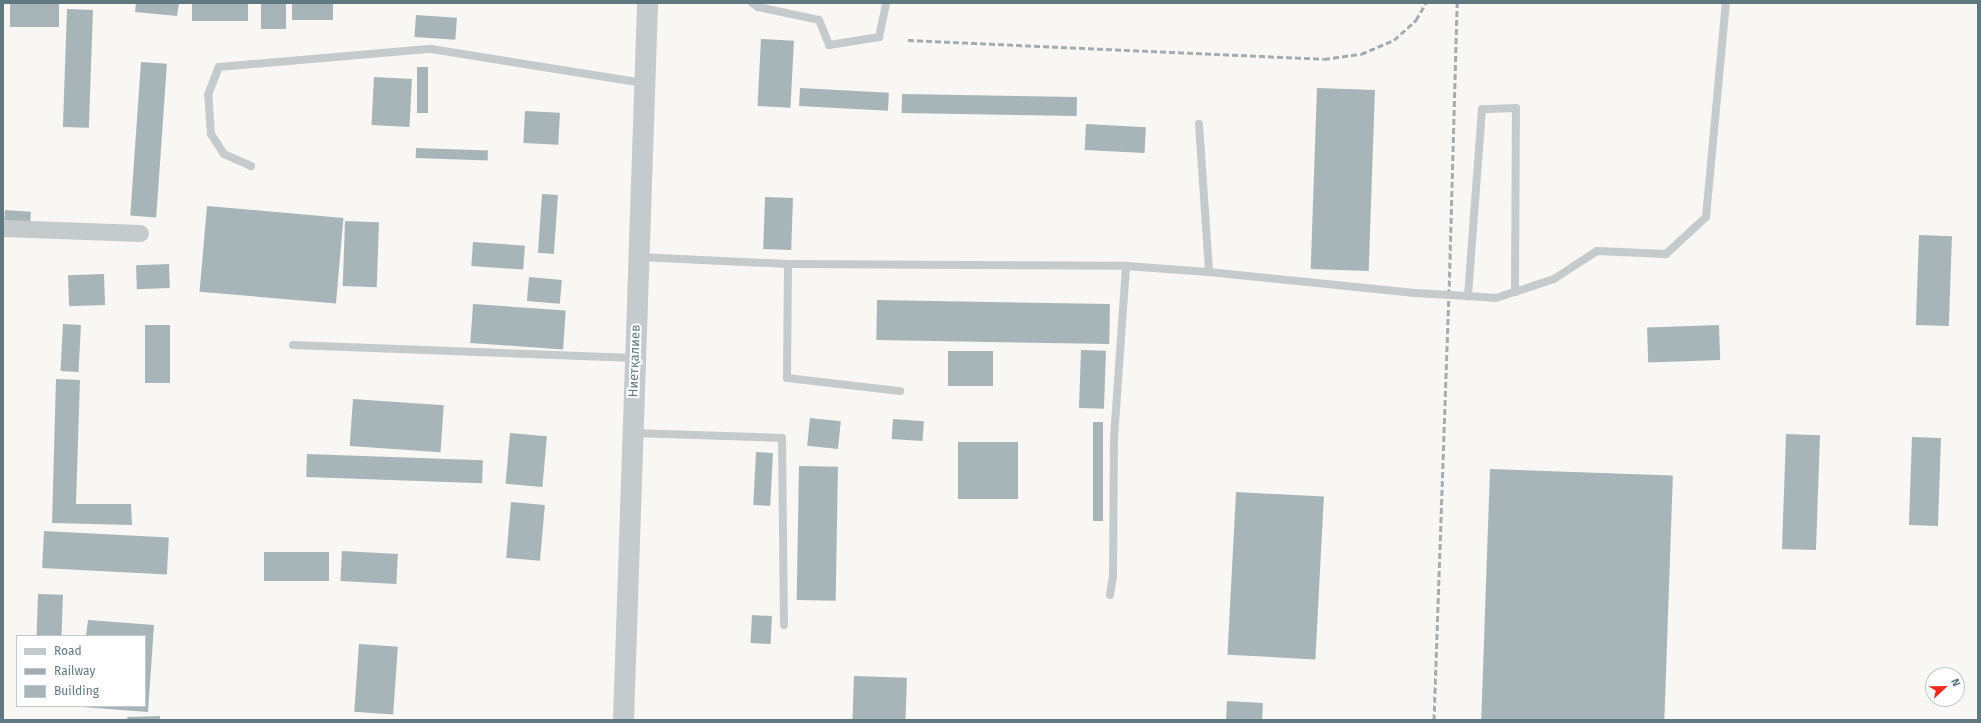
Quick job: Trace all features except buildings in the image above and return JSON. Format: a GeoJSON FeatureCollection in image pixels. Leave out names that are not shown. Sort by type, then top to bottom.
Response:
{"type":"FeatureCollection","features":[{"type":"Feature","properties":{"kind":"street","name":"Ниетқалиев"},"geometry":{"type":"LineString","coordinates":[[623,720],[647,3]]}},
{"type":"Feature","properties":{"kind":"street"},"geometry":{"type":"LineString","coordinates":[[3,228],[140,233]]}},
{"type":"Feature","properties":{"kind":"lane"},"geometry":{"type":"LineString","coordinates":[[752,3],[758,7],[819,20],[829,45],[879,37],[886,3]]}},
{"type":"Feature","properties":{"kind":"lane"},"geometry":{"type":"LineString","coordinates":[[639,257],[788,264],[1126,266],[1209,272],[1415,293],[1496,298],[1554,279],[1597,251],[1666,254],[1706,217],[1726,3]]}},
{"type":"Feature","properties":{"kind":"lane"},"geometry":{"type":"LineString","coordinates":[[251,166],[224,154],[211,134],[208,95],[219,67],[431,49],[644,84]]}},
{"type":"Feature","properties":{"kind":"lane"},"geometry":{"type":"LineString","coordinates":[[1468,296],[1482,109],[1516,108],[1515,292]]}},
{"type":"Feature","properties":{"kind":"lane"},"geometry":{"type":"LineString","coordinates":[[1199,124],[1209,272]]}},
{"type":"Feature","properties":{"kind":"lane"},"geometry":{"type":"LineString","coordinates":[[788,264],[786,378],[900,391]]}},
{"type":"Feature","properties":{"kind":"lane"},"geometry":{"type":"LineString","coordinates":[[1110,595],[1113,577],[1114,438],[1126,266]]}},
{"type":"Feature","properties":{"kind":"lane"},"geometry":{"type":"LineString","coordinates":[[293,345],[635,358]]}},
{"type":"Feature","properties":{"kind":"lane"},"geometry":{"type":"LineString","coordinates":[[633,433],[782,438],[784,625]]}},
{"type":"Feature","properties":{"kind":"railway"},"geometry":{"type":"LineString","coordinates":[[908,40],[1324,59],[1361,54],[1394,40],[1416,20],[1426,3]]}},
{"type":"Feature","properties":{"kind":"railway"},"geometry":{"type":"LineString","coordinates":[[1434,720],[1449,295],[1457,3]]}}]}
